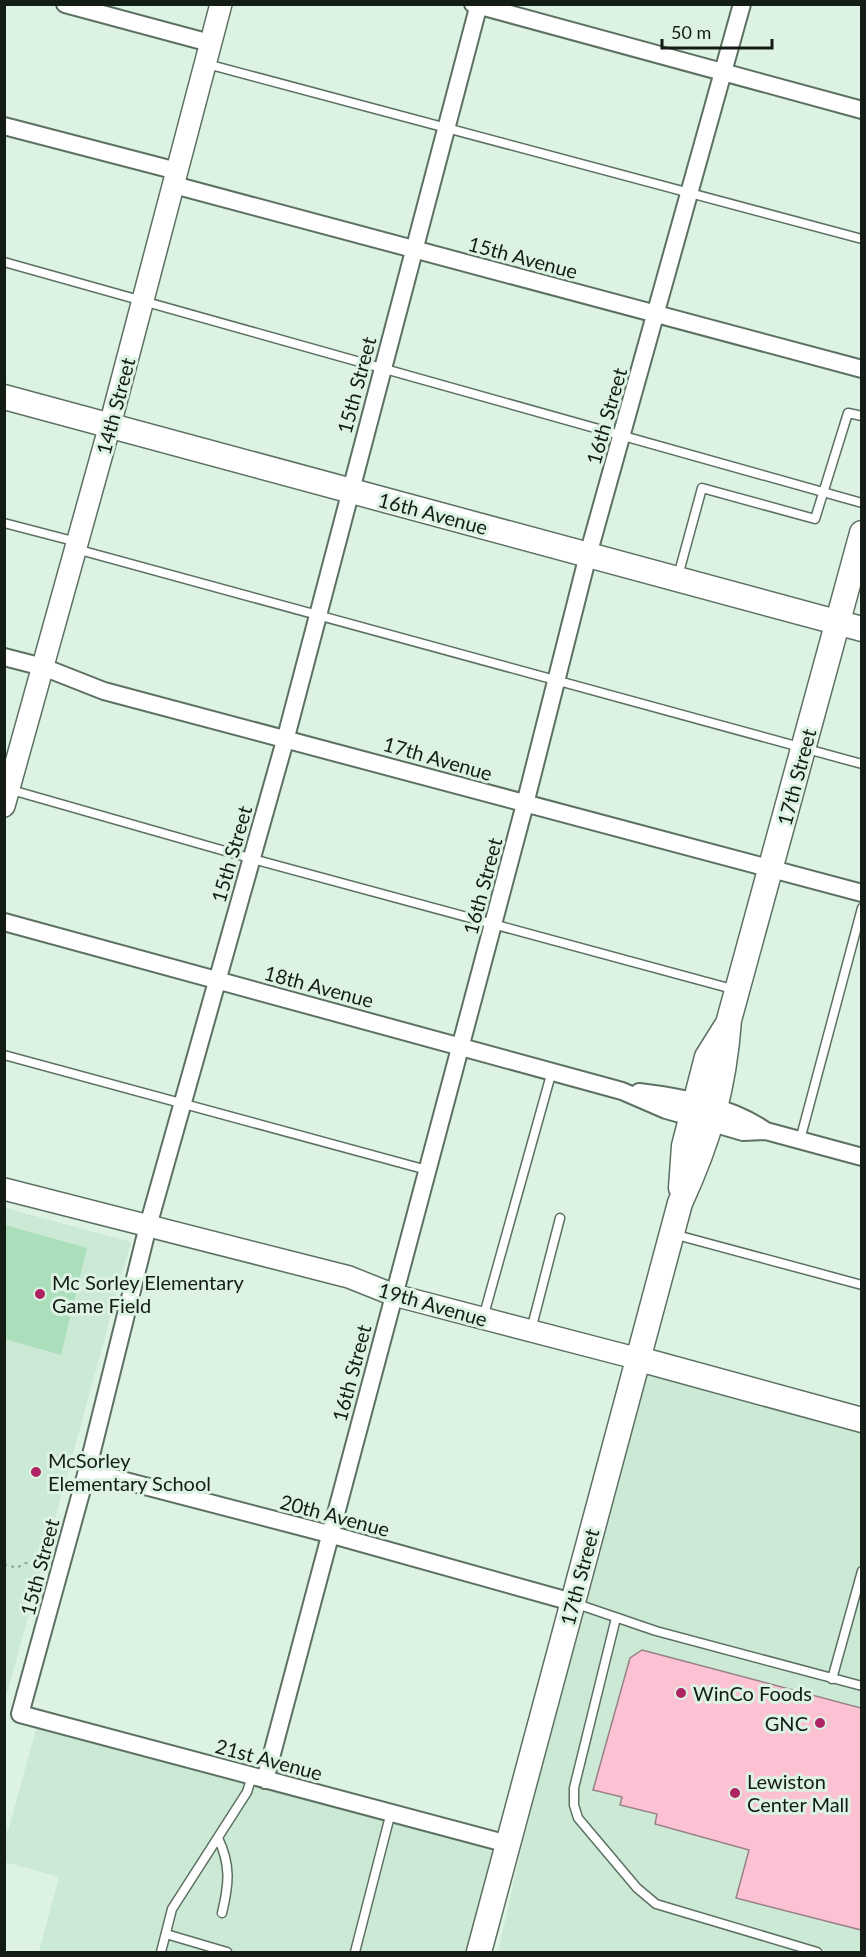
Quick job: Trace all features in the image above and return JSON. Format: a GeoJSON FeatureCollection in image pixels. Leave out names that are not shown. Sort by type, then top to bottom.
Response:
{"type":"FeatureCollection","features":[{"type":"Feature","properties":{"kind":"main road","name":"16th Avenue"},"geometry":{"type":"LineString","coordinates":[[4,397],[861,629]]}},
{"type":"Feature","properties":{"kind":"main road","name":"17th Street"},"geometry":{"type":"LineString","coordinates":[[479,1953],[680,1203],[704,1150],[703,1113],[726,1067],[729,1020],[861,533]]}},
{"type":"Feature","properties":{"kind":"main road","name":"19th Avenue"},"geometry":{"type":"LineString","coordinates":[[639,1359],[861,1420]]}},
{"type":"Feature","properties":{"kind":"street"},"geometry":{"type":"LineString","coordinates":[[65,4],[210,43]]}},
{"type":"Feature","properties":{"kind":"street","name":"14th Street"},"geometry":{"type":"LineString","coordinates":[[6,794],[44,668],[221,4]]}},
{"type":"Feature","properties":{"kind":"street","name":"16th Street"},"geometry":{"type":"LineString","coordinates":[[258,1778],[329,1534],[494,923],[588,555],[657,315],[742,4]]}},
{"type":"Feature","properties":{"kind":"street"},"geometry":{"type":"LineString","coordinates":[[477,5],[861,110]]}},
{"type":"Feature","properties":{"kind":"street","name":"15th Street"},"geometry":{"type":"LineString","coordinates":[[20,1714],[87,1471],[148,1226],[286,737],[477,5]]}},
{"type":"Feature","properties":{"kind":"street","name":"15th Avenue"},"geometry":{"type":"LineString","coordinates":[[4,126],[414,250],[861,369]]}},
{"type":"Feature","properties":{"kind":"street","name":"17th Avenue"},"geometry":{"type":"LineString","coordinates":[[4,657],[44,668],[104,691],[286,737],[525,804],[861,893]]}},
{"type":"Feature","properties":{"kind":"street","name":"18th Avenue"},"geometry":{"type":"LineString","coordinates":[[4,922],[622,1090],[660,1095],[743,1132],[766,1131],[861,1157]]}},
{"type":"Feature","properties":{"kind":"street","name":"19th Avenue"},"geometry":{"type":"LineString","coordinates":[[4,1189],[349,1277],[394,1295],[639,1359]]}},
{"type":"Feature","properties":{"kind":"street","name":"20th Avenue"},"geometry":{"type":"LineString","coordinates":[[87,1471],[329,1534],[572,1602]]}},
{"type":"Feature","properties":{"kind":"street","name":"21st Avenue"},"geometry":{"type":"LineString","coordinates":[[20,1714],[508,1844]]}},
{"type":"Feature","properties":{"kind":"lane"},"geometry":{"type":"LineString","coordinates":[[205,64],[861,239]]}},
{"type":"Feature","properties":{"kind":"lane"},"geometry":{"type":"LineString","coordinates":[[4,262],[861,503]]}},
{"type":"Feature","properties":{"kind":"lane"},"geometry":{"type":"LineString","coordinates":[[677,579],[702,488],[815,519],[848,413],[861,416]]}},
{"type":"Feature","properties":{"kind":"lane"},"geometry":{"type":"LineString","coordinates":[[4,524],[317,616],[861,764]]}},
{"type":"Feature","properties":{"kind":"lane"},"geometry":{"type":"LineString","coordinates":[[6,794],[737,990]]}},
{"type":"Feature","properties":{"kind":"lane"},"geometry":{"type":"LineString","coordinates":[[800,1140],[861,908]]}},
{"type":"Feature","properties":{"kind":"lane"},"geometry":{"type":"LineString","coordinates":[[4,1055],[427,1170]]}},
{"type":"Feature","properties":{"kind":"lane"},"geometry":{"type":"LineString","coordinates":[[483,1318],[552,1071]]}},
{"type":"Feature","properties":{"kind":"lane"},"geometry":{"type":"LineString","coordinates":[[531,1331],[560,1218]]}},
{"type":"Feature","properties":{"kind":"lane"},"geometry":{"type":"LineString","coordinates":[[672,1234],[861,1285]]}},
{"type":"Feature","properties":{"kind":"lane"},"geometry":{"type":"LineString","coordinates":[[832,1678],[861,1570]]}},
{"type":"Feature","properties":{"kind":"lane"},"geometry":{"type":"LineString","coordinates":[[572,1602],[616,1618],[861,1686]]}},
{"type":"Feature","properties":{"kind":"lane"},"geometry":{"type":"LineString","coordinates":[[616,1618],[574,1788],[574,1805],[578,1818],[638,1888],[656,1904],[817,1953]]}},
{"type":"Feature","properties":{"kind":"lane"},"geometry":{"type":"LineString","coordinates":[[161,1953],[172,1909],[258,1778]]}},
{"type":"Feature","properties":{"kind":"lane"},"geometry":{"type":"LineString","coordinates":[[355,1953],[391,1812]]}},
{"type":"Feature","properties":{"kind":"lane"},"geometry":{"type":"LineString","coordinates":[[218,1838],[228,1857],[228,1889],[222,1913]]}},
{"type":"Feature","properties":{"kind":"lane"},"geometry":{"type":"LineString","coordinates":[[166,1934],[226,1953]]}},
{"type":"Feature","properties":{"kind":"path"},"geometry":{"type":"LineString","coordinates":[[4,1564],[17,1568],[25,1563],[39,1566]]}},
{"type":"Feature","properties":{"kind":"shaded area","name":"McSorley Elementary School"},"geometry":{"type":"Polygon","coordinates":[[[5,1208],[131,1242],[5,1701],[5,1208]]]}},
{"type":"Feature","properties":{"kind":"shaded area","name":"Lewiston Center Mall"},"geometry":{"type":"Polygon","coordinates":[[[645,1368],[861,1428],[861,1952],[498,1952],[520,1854],[645,1368]]]}},
{"type":"Feature","properties":{"kind":"shaded area"},"geometry":{"type":"Polygon","coordinates":[[[39,1719],[508,1844],[479,1952],[39,1952],[59,1877],[5,1862],[4,1830],[8,1831],[39,1719]]]}},
{"type":"Feature","properties":{"kind":"green space","name":"Mc Sorley Elementary Game Field"},"geometry":{"type":"Polygon","coordinates":[[[5,1225],[87,1248],[61,1355],[5,1339],[5,1225]]]}},
{"type":"Feature","properties":{"kind":"building","name":"Lewiston Center Mall"},"geometry":{"type":"Polygon","coordinates":[[[642,1650],[861,1708],[861,1930],[736,1898],[749,1850],[655,1824],[657,1814],[620,1805],[622,1797],[593,1790],[630,1658],[642,1650]]]}},
{"type":"Feature","properties":{"kind":"place","name":"Mc Sorley Elementary Game Field"},"geometry":{"type":"Point","coordinates":[40,1294]}},
{"type":"Feature","properties":{"kind":"place","name":"McSorley Elementary School"},"geometry":{"type":"Point","coordinates":[36,1472]}},
{"type":"Feature","properties":{"kind":"place","name":"WinCo Foods"},"geometry":{"type":"Point","coordinates":[681,1693]}},
{"type":"Feature","properties":{"kind":"place","name":"GNC"},"geometry":{"type":"Point","coordinates":[820,1723]}},
{"type":"Feature","properties":{"kind":"place","name":"Lewiston Center Mall"},"geometry":{"type":"Point","coordinates":[735,1793]}}]}
